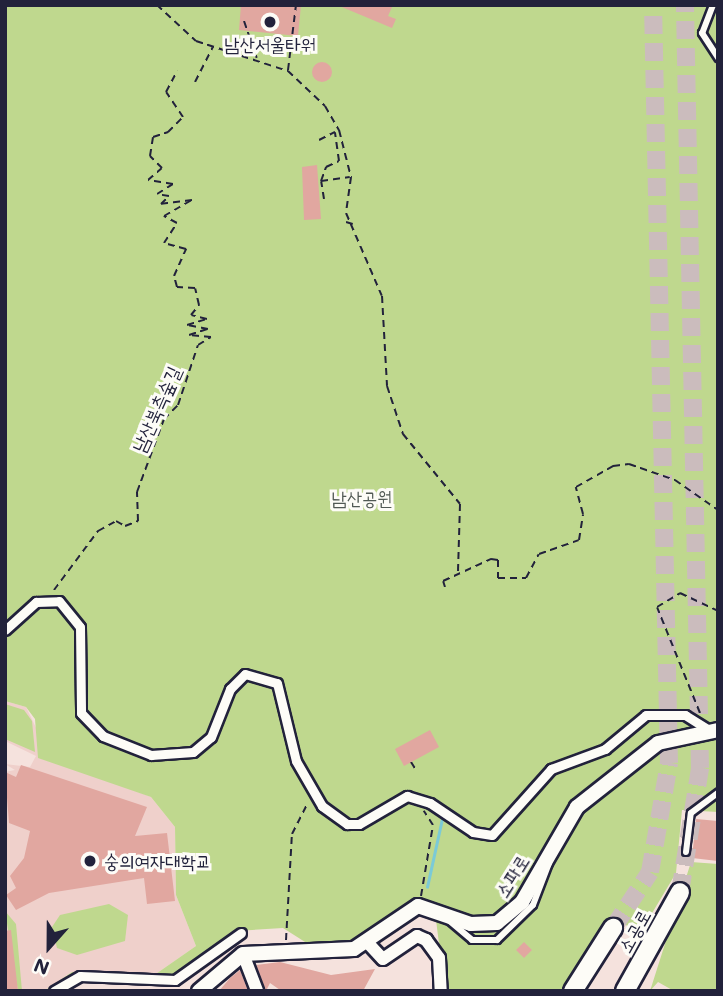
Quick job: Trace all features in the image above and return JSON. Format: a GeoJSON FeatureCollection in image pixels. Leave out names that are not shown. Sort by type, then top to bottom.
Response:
{"type":"FeatureCollection","features":[{"type":"Feature","properties":{"kind":"main road","name":"소공로"},"geometry":{"type":"LineString","coordinates":[[625,991],[680,892]]}},
{"type":"Feature","properties":{"kind":"main road","name":"소공로"},"geometry":{"type":"LineString","coordinates":[[573,991],[613,928]]}},
{"type":"Feature","properties":{"kind":"street"},"geometry":{"type":"LineString","coordinates":[[5,630],[48,598],[59,601],[80,627],[80,713],[103,736],[151,755],[193,752],[211,737],[230,689],[245,674],[262,676],[277,683],[284,697],[296,761],[315,794],[333,817],[359,824],[407,796],[430,803],[473,832],[492,835],[551,769],[605,748],[646,715],[710,727]]}},
{"type":"Feature","properties":{"kind":"street","name":"소파로"},"geometry":{"type":"LineString","coordinates":[[418,906],[471,924],[497,923],[522,902],[550,848],[577,807],[658,743],[710,727]]}},
{"type":"Feature","properties":{"kind":"street"},"geometry":{"type":"LineString","coordinates":[[199,991],[243,954],[285,951],[324,954],[368,942],[418,906]]}},
{"type":"Feature","properties":{"kind":"street"},"geometry":{"type":"LineString","coordinates":[[54,991],[80,975],[175,980],[241,933]]}},
{"type":"Feature","properties":{"kind":"street"},"geometry":{"type":"LineString","coordinates":[[368,942],[383,959],[417,936],[426,940],[439,958],[441,991]]}},
{"type":"Feature","properties":{"kind":"street"},"geometry":{"type":"LineString","coordinates":[[243,954],[257,991]]}},
{"type":"Feature","properties":{"kind":"lane"},"geometry":{"type":"LineString","coordinates":[[713,5],[702,33],[718,58]]}},
{"type":"Feature","properties":{"kind":"lane"},"geometry":{"type":"LineString","coordinates":[[686,852],[691,813],[718,793]]}},
{"type":"Feature","properties":{"kind":"path"},"geometry":{"type":"LineString","coordinates":[[157,5],[196,41],[288,71],[325,106],[339,130],[351,177],[345,214],[354,225],[382,296],[387,386],[402,434],[460,504],[458,572]]}},
{"type":"Feature","properties":{"kind":"path"},"geometry":{"type":"LineString","coordinates":[[288,71],[296,5]]}},
{"type":"Feature","properties":{"kind":"path"},"geometry":{"type":"LineString","coordinates":[[244,21],[257,59]]}},
{"type":"Feature","properties":{"kind":"path"},"geometry":{"type":"LineString","coordinates":[[195,82],[214,46]]}},
{"type":"Feature","properties":{"kind":"path","name":"남산북측숲길"},"geometry":{"type":"LineString","coordinates":[[48,598],[97,531],[116,521],[125,526],[138,521],[137,492],[164,419],[178,405],[198,345],[211,337],[189,334],[208,329],[187,325],[207,319],[191,316],[199,305],[195,288],[177,288],[174,276],[186,249],[163,243],[177,223],[164,216],[192,201],[162,204],[169,195],[157,194],[173,184],[148,180],[162,168],[150,156],[153,137],[168,132],[183,117],[166,92],[177,71]]}},
{"type":"Feature","properties":{"kind":"path"},"geometry":{"type":"LineString","coordinates":[[318,140],[339,130]]}},
{"type":"Feature","properties":{"kind":"path"},"geometry":{"type":"LineString","coordinates":[[324,200],[321,181],[326,167],[339,161],[335,132]]}},
{"type":"Feature","properties":{"kind":"path"},"geometry":{"type":"LineString","coordinates":[[321,181],[351,177]]}},
{"type":"Feature","properties":{"kind":"path"},"geometry":{"type":"LineString","coordinates":[[346,222],[354,225]]}},
{"type":"Feature","properties":{"kind":"path"},"geometry":{"type":"LineString","coordinates":[[445,587],[443,581],[491,559],[498,560],[498,578],[526,578],[539,554],[579,540],[583,514],[576,487],[613,466],[629,464],[675,480],[718,510]]}},
{"type":"Feature","properties":{"kind":"path"},"geometry":{"type":"LineString","coordinates":[[710,727],[657,607],[680,593],[718,611]]}},
{"type":"Feature","properties":{"kind":"path"},"geometry":{"type":"LineString","coordinates":[[411,762],[416,770]]}},
{"type":"Feature","properties":{"kind":"path"},"geometry":{"type":"LineString","coordinates":[[285,951],[292,834],[315,794]]}},
{"type":"Feature","properties":{"kind":"path"},"geometry":{"type":"LineString","coordinates":[[407,796],[433,825],[418,906]]}},
{"type":"Feature","properties":{"kind":"shaded area","name":"숭의여자대학교"},"geometry":{"type":"Polygon","coordinates":[[[5,701],[26,707],[39,734],[114,782],[151,797],[175,827],[176,895],[196,946],[150,978],[72,972],[44,991],[5,991],[5,772],[15,770],[5,764],[30,767],[36,756],[5,741],[5,701]]]}},
{"type":"Feature","properties":{"kind":"green space","name":"남산공원"},"geometry":{"type":"Polygon","coordinates":[[[5,5],[718,5],[718,812],[682,810],[676,873],[642,930],[612,921],[568,991],[445,991],[435,912],[427,904],[406,911],[354,949],[324,954],[283,928],[236,931],[168,979],[154,981],[76,974],[44,991],[72,972],[150,978],[196,946],[176,895],[175,827],[151,797],[38,758],[35,719],[26,707],[5,701],[5,5]]]}},
{"type":"Feature","properties":{"kind":"green space"},"geometry":{"type":"Polygon","coordinates":[[[5,704],[24,710],[32,721],[35,752],[5,739],[5,704]]]}},
{"type":"Feature","properties":{"kind":"green space"},"geometry":{"type":"Polygon","coordinates":[[[691,862],[718,864],[718,991],[674,991],[658,982],[650,991],[691,862]]]}},
{"type":"Feature","properties":{"kind":"green space"},"geometry":{"type":"Polygon","coordinates":[[[109,904],[128,915],[125,941],[77,955],[57,948],[52,927],[60,915],[109,904]]]}},
{"type":"Feature","properties":{"kind":"green space"},"geometry":{"type":"Polygon","coordinates":[[[5,911],[16,924],[22,991],[18,991],[5,911]]]}},
{"type":"Feature","properties":{"kind":"building","name":"남산서울타워"},"geometry":{"type":"Polygon","coordinates":[[[241,5],[301,5],[298,36],[239,30],[241,5]]]}},
{"type":"Feature","properties":{"kind":"building"},"geometry":{"type":"Polygon","coordinates":[[[337,5],[393,5],[388,16],[396,19],[392,28],[337,5]]]}},
{"type":"Feature","properties":{"kind":"building"},"geometry":{"type":"Polygon","coordinates":[[[322,62],[329,65],[332,72],[329,79],[322,82],[315,79],[312,72],[315,65],[322,62]]]}},
{"type":"Feature","properties":{"kind":"building"},"geometry":{"type":"Polygon","coordinates":[[[317,165],[321,219],[304,220],[302,167],[317,165]]]}},
{"type":"Feature","properties":{"kind":"building"},"geometry":{"type":"Polygon","coordinates":[[[430,730],[439,747],[404,766],[395,749],[430,730]]]}},
{"type":"Feature","properties":{"kind":"building"},"geometry":{"type":"Polygon","coordinates":[[[21,765],[147,807],[135,836],[167,833],[175,901],[147,904],[144,878],[49,893],[16,910],[6,895],[16,888],[10,876],[24,858],[30,831],[9,823],[5,772],[16,777],[21,765]]]}},
{"type":"Feature","properties":{"kind":"building"},"geometry":{"type":"Polygon","coordinates":[[[696,819],[718,821],[718,861],[692,858],[696,819]]]}},
{"type":"Feature","properties":{"kind":"building"},"geometry":{"type":"Polygon","coordinates":[[[11,930],[18,991],[5,991],[5,931],[11,930]]]}},
{"type":"Feature","properties":{"kind":"building"},"geometry":{"type":"Polygon","coordinates":[[[524,942],[532,950],[524,958],[516,950],[524,942]]]}},
{"type":"Feature","properties":{"kind":"building"},"geometry":{"type":"Polygon","coordinates":[[[280,962],[331,975],[375,969],[363,991],[280,990],[270,983],[266,991],[256,965],[280,962]]]}},
{"type":"Feature","properties":{"kind":"building"},"geometry":{"type":"Polygon","coordinates":[[[240,970],[248,991],[219,991],[230,978],[240,970]]]}},
{"type":"Feature","properties":{"kind":"waterway"},"geometry":{"type":"LineString","coordinates":[[427,887],[443,814]]}},
{"type":"Feature","properties":{"kind":"tunnel"},"geometry":{"type":"LineString","coordinates":[[613,928],[650,872],[669,763],[653,5]]}},
{"type":"Feature","properties":{"kind":"tunnel"},"geometry":{"type":"LineString","coordinates":[[680,892],[700,768],[685,5]]}},
{"type":"Feature","properties":{"kind":"place","name":"남산서울타워"},"geometry":{"type":"Point","coordinates":[270,22]}},
{"type":"Feature","properties":{"kind":"place","name":"숭의여자대학교"},"geometry":{"type":"Point","coordinates":[90,861]}}]}
